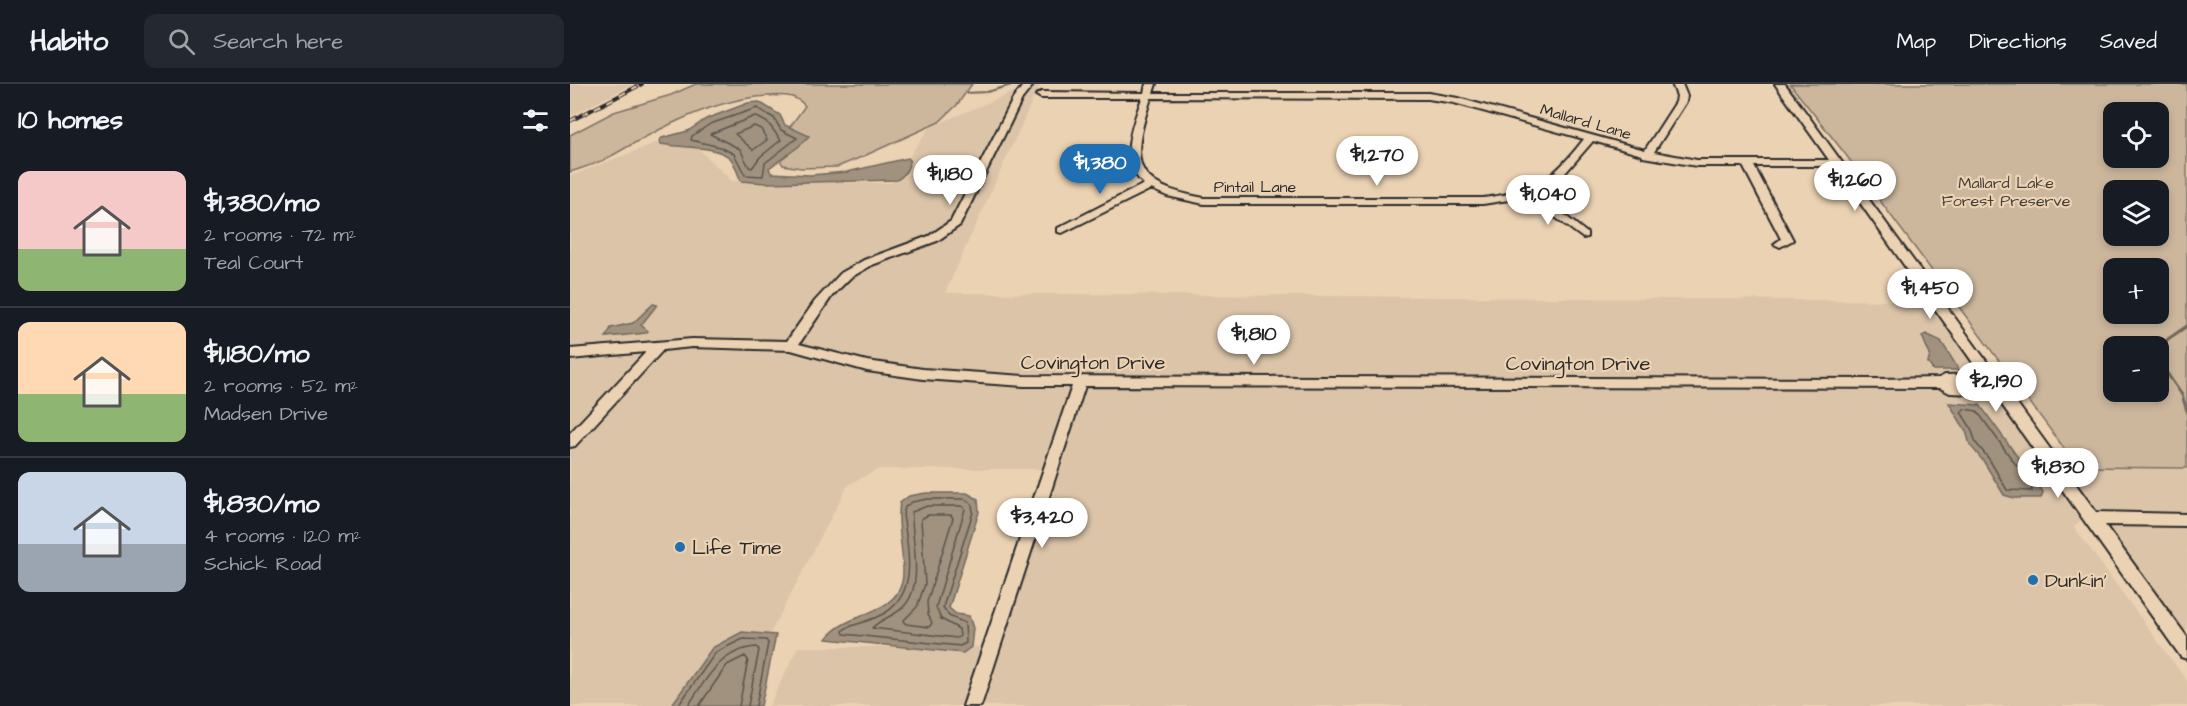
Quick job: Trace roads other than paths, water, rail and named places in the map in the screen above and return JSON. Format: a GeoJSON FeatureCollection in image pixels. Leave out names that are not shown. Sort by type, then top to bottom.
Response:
{"type":"FeatureCollection","features":[{"type":"Feature","properties":{"kind":"street"},"geometry":{"type":"LineString","coordinates":[[791,346],[832,286],[854,270],[940,236],[956,223],[1018,99],[1029,84]]}},
{"type":"Feature","properties":{"kind":"street"},"geometry":{"type":"LineString","coordinates":[[1062,230],[1151,185],[1137,170],[1132,156],[1151,84]]}},
{"type":"Feature","properties":{"kind":"street"},"geometry":{"type":"LineString","coordinates":[[1647,155],[1681,102],[1682,96],[1677,84]]}},
{"type":"Feature","properties":{"kind":"street"},"geometry":{"type":"LineString","coordinates":[[1780,84],[2187,651]]}},
{"type":"Feature","properties":{"kind":"street","name":"Mallard Lane"},"geometry":{"type":"LineString","coordinates":[[1041,95],[1428,96],[1455,100],[1647,155],[1696,163],[1838,163]]}},
{"type":"Feature","properties":{"kind":"street","name":"Pintail Lane"},"geometry":{"type":"LineString","coordinates":[[1151,185],[1183,197],[1220,201],[1506,200],[1530,194],[1558,177],[1590,138]]}},
{"type":"Feature","properties":{"kind":"street"},"geometry":{"type":"LineString","coordinates":[[1748,163],[1787,240],[1780,244]]}},
{"type":"Feature","properties":{"kind":"street"},"geometry":{"type":"LineString","coordinates":[[1530,194],[1583,235]]}},
{"type":"Feature","properties":{"kind":"street","name":"Covington Drive"},"geometry":{"type":"LineString","coordinates":[[570,354],[660,345],[723,343],[791,346],[867,366],[923,374],[990,380],[1080,382],[1943,384],[1950,388],[1995,384]]}},
{"type":"Feature","properties":{"kind":"street"},"geometry":{"type":"LineString","coordinates":[[570,442],[660,345]]}},
{"type":"Feature","properties":{"kind":"street"},"geometry":{"type":"LineString","coordinates":[[972,706],[1080,382]]}},
{"type":"Feature","properties":{"kind":"street"},"geometry":{"type":"LineString","coordinates":[[2092,518],[2187,520]]}},
{"type":"Feature","properties":{"kind":"water"},"geometry":{"type":"Polygon","coordinates":[[[759,102],[780,115],[785,125],[809,136],[769,168],[771,173],[810,175],[847,172],[908,158],[910,160],[907,169],[897,180],[766,183],[741,181],[731,159],[725,154],[708,149],[661,144],[659,141],[662,138],[688,131],[706,119],[748,103],[759,102]]]}},
{"type":"Feature","properties":{"kind":"water"},"geometry":{"type":"Polygon","coordinates":[[[653,304],[657,305],[641,325],[648,331],[646,333],[606,337],[611,328],[633,323],[653,304]]]}},
{"type":"Feature","properties":{"kind":"water"},"geometry":{"type":"Polygon","coordinates":[[[1926,334],[1941,341],[1959,370],[1933,370],[1928,363],[1930,355],[1922,336],[1926,334]]]}},
{"type":"Feature","properties":{"kind":"water"},"geometry":{"type":"Polygon","coordinates":[[[1949,403],[1980,405],[2043,492],[2041,498],[2014,498],[2004,495],[1984,462],[1970,445],[1966,431],[1949,403]]]}},
{"type":"Feature","properties":{"kind":"water"},"geometry":{"type":"Polygon","coordinates":[[[926,493],[967,493],[978,499],[979,512],[949,608],[956,614],[969,616],[973,628],[971,647],[963,653],[826,639],[846,623],[880,608],[897,593],[903,574],[899,523],[900,503],[909,496],[926,493]]]}},
{"type":"Feature","properties":{"kind":"water"},"geometry":{"type":"Polygon","coordinates":[[[742,632],[776,635],[761,706],[671,706],[712,648],[742,632]]]}},
{"type":"Feature","properties":{"kind":"waterway"},"geometry":{"type":"LineString","coordinates":[[966,93],[987,92],[1015,84]]}},
{"type":"Feature","properties":{"kind":"waterway"},"geometry":{"type":"LineString","coordinates":[[2169,338],[2187,326]]}},
{"type":"Feature","properties":{"kind":"waterway"},"geometry":{"type":"LineString","coordinates":[[2169,376],[2182,395],[2187,411]]}},
{"type":"Feature","properties":{"kind":"waterway"},"geometry":{"type":"LineString","coordinates":[[2187,420],[2187,425]]}},
{"type":"Feature","properties":{"kind":"railway"},"geometry":{"type":"LineString","coordinates":[[570,121],[642,84]]}},
{"type":"Feature","properties":{"kind":"place","name":"Life Time"},"geometry":{"type":"Point","coordinates":[680,547]}},
{"type":"Feature","properties":{"kind":"place","name":"Dunkin'"},"geometry":{"type":"Point","coordinates":[2033,580]}},
{"type":"Feature","properties":{"kind":"park label","name":"Mallard Lake Forest Preserve"},"geometry":{"type":"Point","coordinates":[2006,191]}}]}
